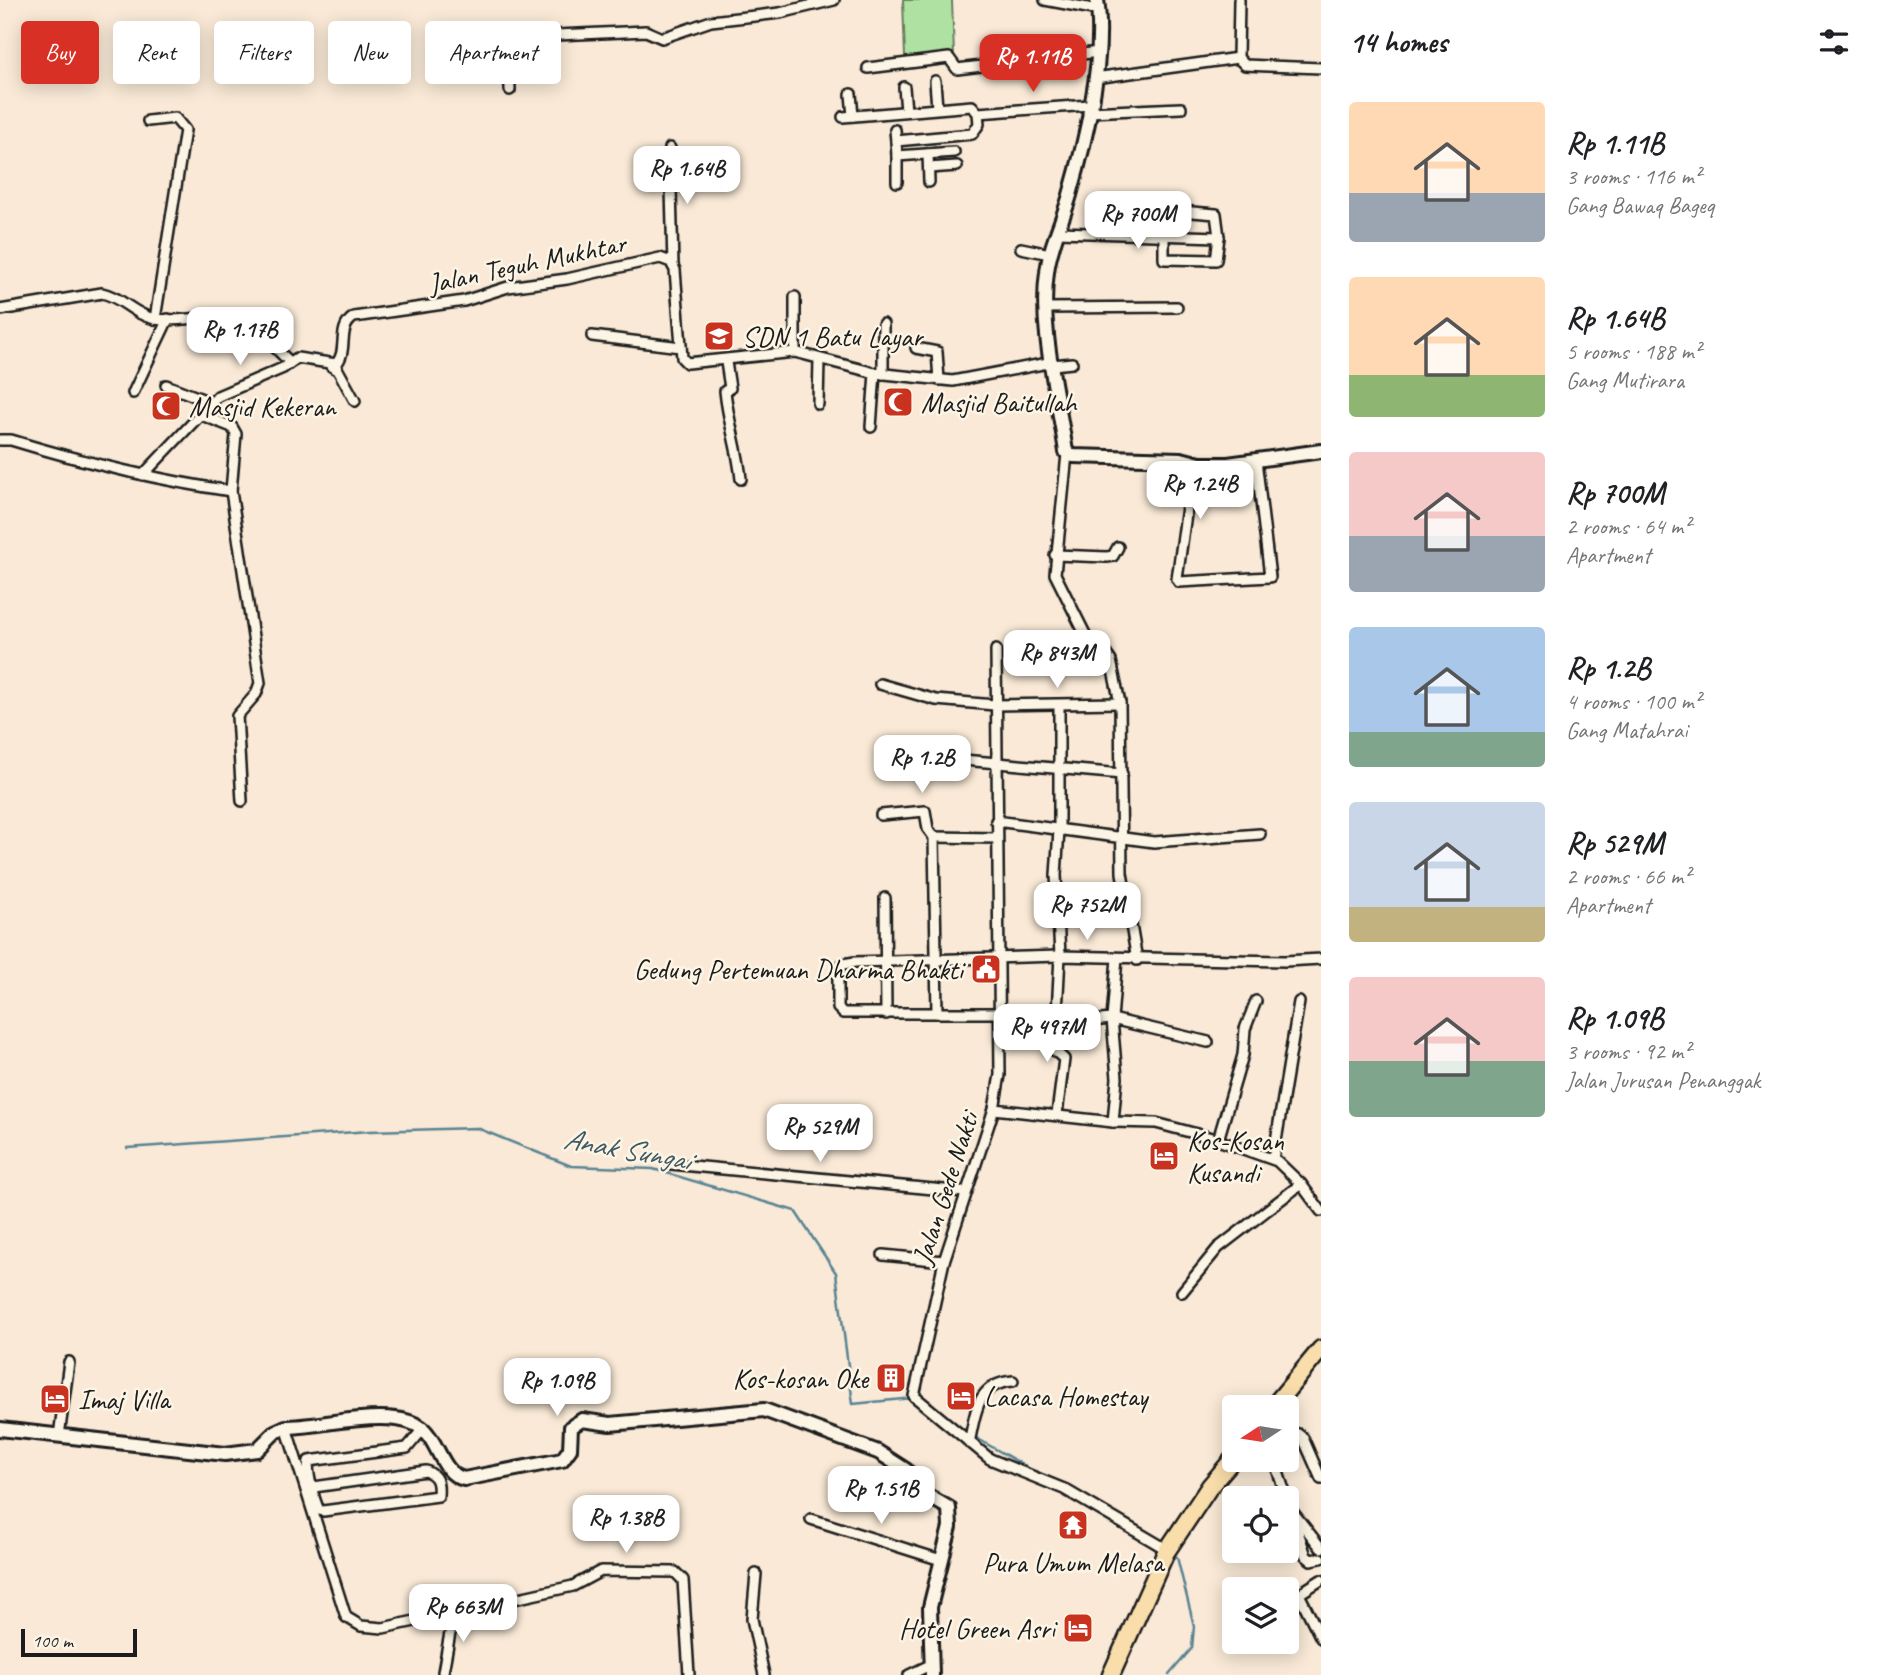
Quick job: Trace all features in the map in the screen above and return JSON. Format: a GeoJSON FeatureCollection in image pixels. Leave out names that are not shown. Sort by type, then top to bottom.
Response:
{"type":"FeatureCollection","features":[{"type":"Feature","properties":{"kind":"highway"},"geometry":{"type":"LineString","coordinates":[[1283,1395],[1321,1349]]}},
{"type":"Feature","properties":{"kind":"highway"},"geometry":{"type":"LineString","coordinates":[[1111,1675],[1165,1555],[1222,1472]]}},
{"type":"Feature","properties":{"kind":"street"},"geometry":{"type":"LineString","coordinates":[[510,90],[509,51],[529,39],[640,31],[662,38],[711,21],[780,13],[834,0]]}},
{"type":"Feature","properties":{"kind":"street"},"geometry":{"type":"LineString","coordinates":[[1045,0],[1098,5],[1099,52],[1095,78],[1076,171],[1050,254],[1044,308],[1067,454],[1055,555],[1056,578],[1088,640],[1104,651],[1111,661],[1120,703],[1120,839],[1125,900],[1137,960]]}},
{"type":"Feature","properties":{"kind":"street"},"geometry":{"type":"LineString","coordinates":[[1239,0],[1238,58],[1245,65],[1321,68]]}},
{"type":"Feature","properties":{"kind":"street"},"geometry":{"type":"LineString","coordinates":[[868,68],[949,58],[957,69],[1099,52]]}},
{"type":"Feature","properties":{"kind":"street"},"geometry":{"type":"LineString","coordinates":[[1095,78],[1238,58]]}},
{"type":"Feature","properties":{"kind":"street"},"geometry":{"type":"LineString","coordinates":[[935,81],[937,108]]}},
{"type":"Feature","properties":{"kind":"street"},"geometry":{"type":"LineString","coordinates":[[904,87],[906,111]]}},
{"type":"Feature","properties":{"kind":"street"},"geometry":{"type":"LineString","coordinates":[[851,94],[848,117],[970,105],[978,113],[979,124],[972,134],[896,141]]}},
{"type":"Feature","properties":{"kind":"street"},"geometry":{"type":"LineString","coordinates":[[978,113],[1089,108],[1181,108]]}},
{"type":"Feature","properties":{"kind":"street"},"geometry":{"type":"LineString","coordinates":[[148,121],[176,118],[185,130],[155,319]]}},
{"type":"Feature","properties":{"kind":"street"},"geometry":{"type":"LineString","coordinates":[[895,130],[898,182]]}},
{"type":"Feature","properties":{"kind":"street"},"geometry":{"type":"LineString","coordinates":[[670,148],[673,266],[682,358],[687,363],[726,362],[795,352],[879,373],[939,380],[960,380],[1053,363],[1072,363]]}},
{"type":"Feature","properties":{"kind":"street"},"geometry":{"type":"LineString","coordinates":[[897,156],[954,152]]}},
{"type":"Feature","properties":{"kind":"street"},"geometry":{"type":"LineString","coordinates":[[928,154],[929,182]]}},
{"type":"Feature","properties":{"kind":"street"},"geometry":{"type":"LineString","coordinates":[[929,168],[957,166]]}},
{"type":"Feature","properties":{"kind":"street"},"geometry":{"type":"LineString","coordinates":[[1172,209],[1213,212],[1218,217],[1219,237],[1219,256],[1212,261],[1166,260],[1164,215],[1172,209]]}},
{"type":"Feature","properties":{"kind":"street"},"geometry":{"type":"LineString","coordinates":[[1058,232],[1219,237]]}},
{"type":"Feature","properties":{"kind":"street"},"geometry":{"type":"LineString","coordinates":[[1021,248],[1050,254]]}},
{"type":"Feature","properties":{"kind":"street","name":"Jalan Teguh Mukhtar"},"geometry":{"type":"LineString","coordinates":[[331,366],[339,362],[344,326],[354,317],[454,303],[508,287],[567,279],[660,258],[673,266]]}},
{"type":"Feature","properties":{"kind":"street"},"geometry":{"type":"LineString","coordinates":[[0,310],[103,293],[115,296],[134,313],[155,319],[239,320],[293,360],[331,366],[338,370],[355,401]]}},
{"type":"Feature","properties":{"kind":"street"},"geometry":{"type":"LineString","coordinates":[[795,297],[795,352]]}},
{"type":"Feature","properties":{"kind":"street"},"geometry":{"type":"LineString","coordinates":[[1044,308],[1177,307]]}},
{"type":"Feature","properties":{"kind":"street"},"geometry":{"type":"LineString","coordinates":[[133,393],[161,340],[168,319]]}},
{"type":"Feature","properties":{"kind":"street"},"geometry":{"type":"LineString","coordinates":[[871,427],[883,324]]}},
{"type":"Feature","properties":{"kind":"street"},"geometry":{"type":"LineString","coordinates":[[592,336],[681,347]]}},
{"type":"Feature","properties":{"kind":"street"},"geometry":{"type":"LineString","coordinates":[[915,348],[937,352],[939,380]]}},
{"type":"Feature","properties":{"kind":"street"},"geometry":{"type":"LineString","coordinates":[[818,404],[819,359]]}},
{"type":"Feature","properties":{"kind":"street"},"geometry":{"type":"LineString","coordinates":[[143,475],[169,450],[210,402],[239,384],[260,378],[293,360]]}},
{"type":"Feature","properties":{"kind":"street"},"geometry":{"type":"LineString","coordinates":[[726,362],[730,388],[725,391],[729,428],[737,441],[741,479]]}},
{"type":"Feature","properties":{"kind":"street"},"geometry":{"type":"LineString","coordinates":[[166,385],[210,402]]}},
{"type":"Feature","properties":{"kind":"street"},"geometry":{"type":"LineString","coordinates":[[199,414],[235,430],[231,491],[260,683],[258,692],[237,716],[242,801]]}},
{"type":"Feature","properties":{"kind":"street"},"geometry":{"type":"LineString","coordinates":[[0,440],[11,440],[113,470],[231,491]]}},
{"type":"Feature","properties":{"kind":"street"},"geometry":{"type":"LineString","coordinates":[[1067,454],[1188,460],[1193,464],[1256,460],[1321,451]]}},
{"type":"Feature","properties":{"kind":"street"},"geometry":{"type":"LineString","coordinates":[[1193,464],[1177,579],[1179,582],[1270,577],[1256,460]]}},
{"type":"Feature","properties":{"kind":"street"},"geometry":{"type":"LineString","coordinates":[[1055,555],[1107,557],[1113,555],[1118,547]]}},
{"type":"Feature","properties":{"kind":"street","name":"Jalan Gede Nakti"},"geometry":{"type":"LineString","coordinates":[[996,650],[1000,1076],[994,1109],[944,1261],[914,1396],[970,1437],[990,1459],[1064,1489],[1165,1555]]}},
{"type":"Feature","properties":{"kind":"street"},"geometry":{"type":"LineString","coordinates":[[880,684],[936,700],[995,705],[1120,703]]}},
{"type":"Feature","properties":{"kind":"street"},"geometry":{"type":"LineString","coordinates":[[1057,1114],[1064,1059],[1055,1051],[1060,956],[1056,875],[1059,830],[1059,705]]}},
{"type":"Feature","properties":{"kind":"street"},"geometry":{"type":"LineString","coordinates":[[888,758],[940,758],[1059,771],[1122,774]]}},
{"type":"Feature","properties":{"kind":"street"},"geometry":{"type":"LineString","coordinates":[[881,815],[925,811],[928,829],[934,837],[937,1013]]}},
{"type":"Feature","properties":{"kind":"street"},"geometry":{"type":"LineString","coordinates":[[996,821],[1154,842],[1260,834]]}},
{"type":"Feature","properties":{"kind":"street"},"geometry":{"type":"LineString","coordinates":[[934,837],[996,838]]}},
{"type":"Feature","properties":{"kind":"street"},"geometry":{"type":"LineString","coordinates":[[885,898],[886,1014]]}},
{"type":"Feature","properties":{"kind":"street"},"geometry":{"type":"LineString","coordinates":[[1208,1042],[1112,1019],[1001,1014],[843,1013],[838,1006],[838,969],[843,964],[855,962],[1060,956],[1137,960],[1321,959]]}},
{"type":"Feature","properties":{"kind":"street"},"geometry":{"type":"LineString","coordinates":[[1113,1122],[1117,1078],[1112,1019],[1117,958]]}},
{"type":"Feature","properties":{"kind":"street"},"geometry":{"type":"LineString","coordinates":[[1218,1140],[1243,1055],[1245,1029],[1256,1000]]}},
{"type":"Feature","properties":{"kind":"street"},"geometry":{"type":"LineString","coordinates":[[1273,1159],[1299,1002]]}},
{"type":"Feature","properties":{"kind":"street"},"geometry":{"type":"LineString","coordinates":[[994,1109],[1113,1122],[1156,1123],[1218,1140],[1273,1159],[1301,1184],[1321,1211]]}},
{"type":"Feature","properties":{"kind":"street"},"geometry":{"type":"LineString","coordinates":[[671,1164],[965,1192]]}},
{"type":"Feature","properties":{"kind":"street"},"geometry":{"type":"LineString","coordinates":[[1182,1292],[1218,1248],[1301,1184]]}},
{"type":"Feature","properties":{"kind":"street"},"geometry":{"type":"LineString","coordinates":[[883,1255],[944,1261]]}},
{"type":"Feature","properties":{"kind":"street"},"geometry":{"type":"LineString","coordinates":[[59,1436],[58,1420],[69,1362]]}},
{"type":"Feature","properties":{"kind":"street"},"geometry":{"type":"LineString","coordinates":[[970,1437],[986,1390],[995,1383],[1013,1381]]}},
{"type":"Feature","properties":{"kind":"street"},"geometry":{"type":"LineString","coordinates":[[0,1429],[225,1454],[257,1450],[275,1432],[286,1427],[397,1419],[423,1429],[451,1473],[464,1479],[562,1460],[570,1449],[571,1427],[582,1420],[610,1424],[764,1410],[878,1452],[906,1470],[916,1489],[949,1508],[950,1527],[930,1607],[931,1670],[909,1675]]}},
{"type":"Feature","properties":{"kind":"street"},"geometry":{"type":"LineString","coordinates":[[286,1427],[348,1620],[377,1629],[573,1586],[601,1571],[675,1572],[683,1580],[689,1675]]}},
{"type":"Feature","properties":{"kind":"street"},"geometry":{"type":"LineString","coordinates":[[314,1487],[426,1471],[433,1474],[439,1484],[438,1496],[323,1511],[319,1510],[315,1503],[307,1462],[407,1448],[423,1429]]}},
{"type":"Feature","properties":{"kind":"street"},"geometry":{"type":"LineString","coordinates":[[1299,1435],[1303,1438],[1321,1479]]}},
{"type":"Feature","properties":{"kind":"street"},"geometry":{"type":"LineString","coordinates":[[811,1519],[941,1560]]}},
{"type":"Feature","properties":{"kind":"street"},"geometry":{"type":"LineString","coordinates":[[1299,1519],[1321,1548]]}},
{"type":"Feature","properties":{"kind":"street"},"geometry":{"type":"LineString","coordinates":[[1299,1534],[1306,1556],[1311,1560],[1321,1558]]}},
{"type":"Feature","properties":{"kind":"street"},"geometry":{"type":"LineString","coordinates":[[756,1574],[751,1619],[764,1675]]}},
{"type":"Feature","properties":{"kind":"street"},"geometry":{"type":"LineString","coordinates":[[1321,1580],[1299,1594],[1321,1638]]}},
{"type":"Feature","properties":{"kind":"street"},"geometry":{"type":"LineString","coordinates":[[443,1672],[454,1611]]}},
{"type":"Feature","properties":{"kind":"green space"},"geometry":{"type":"Polygon","coordinates":[[[903,0],[952,0],[954,55],[905,57],[903,0]]]}},
{"type":"Feature","properties":{"kind":"waterway","name":"Anak Sungai"},"geometry":{"type":"LineString","coordinates":[[127,1148],[370,1131],[477,1128],[571,1166],[653,1169],[795,1211],[836,1273],[853,1404],[913,1398]]}},
{"type":"Feature","properties":{"kind":"waterway","name":"Anak Sungai"},"geometry":{"type":"LineString","coordinates":[[973,1436],[1037,1473]]}},
{"type":"Feature","properties":{"kind":"waterway","name":"Anak Sungai"},"geometry":{"type":"LineString","coordinates":[[1143,1540],[1160,1553]]}},
{"type":"Feature","properties":{"kind":"waterway","name":"Anak Sungai"},"geometry":{"type":"LineString","coordinates":[[1169,1675],[1192,1648],[1194,1626],[1177,1557],[1170,1555]]}},
{"type":"Feature","properties":{"kind":"place","name":"SDN 1 Batu Layar"},"geometry":{"type":"Point","coordinates":[719,336]}},
{"type":"Feature","properties":{"kind":"place","name":"Masjid Baitullah"},"geometry":{"type":"Point","coordinates":[898,402]}},
{"type":"Feature","properties":{"kind":"place","name":"Masjid Kekeran"},"geometry":{"type":"Point","coordinates":[166,406]}},
{"type":"Feature","properties":{"kind":"place","name":"Gedung Pertemuan Dharma Bhakti"},"geometry":{"type":"Point","coordinates":[986,969]}},
{"type":"Feature","properties":{"kind":"place","name":"Kos-Kosan Kusandi"},"geometry":{"type":"Point","coordinates":[1164,1156]}},
{"type":"Feature","properties":{"kind":"place","name":"Kos-kosan Oke"},"geometry":{"type":"Point","coordinates":[891,1378]}},
{"type":"Feature","properties":{"kind":"place","name":"Lacasa Homestay"},"geometry":{"type":"Point","coordinates":[961,1396]}},
{"type":"Feature","properties":{"kind":"place","name":"Imaj Villa"},"geometry":{"type":"Point","coordinates":[55,1399]}},
{"type":"Feature","properties":{"kind":"place","name":"Pura Umum Melasa"},"geometry":{"type":"Point","coordinates":[1073,1525]}},
{"type":"Feature","properties":{"kind":"place","name":"Hotel Green Asri"},"geometry":{"type":"Point","coordinates":[1078,1628]}}]}
